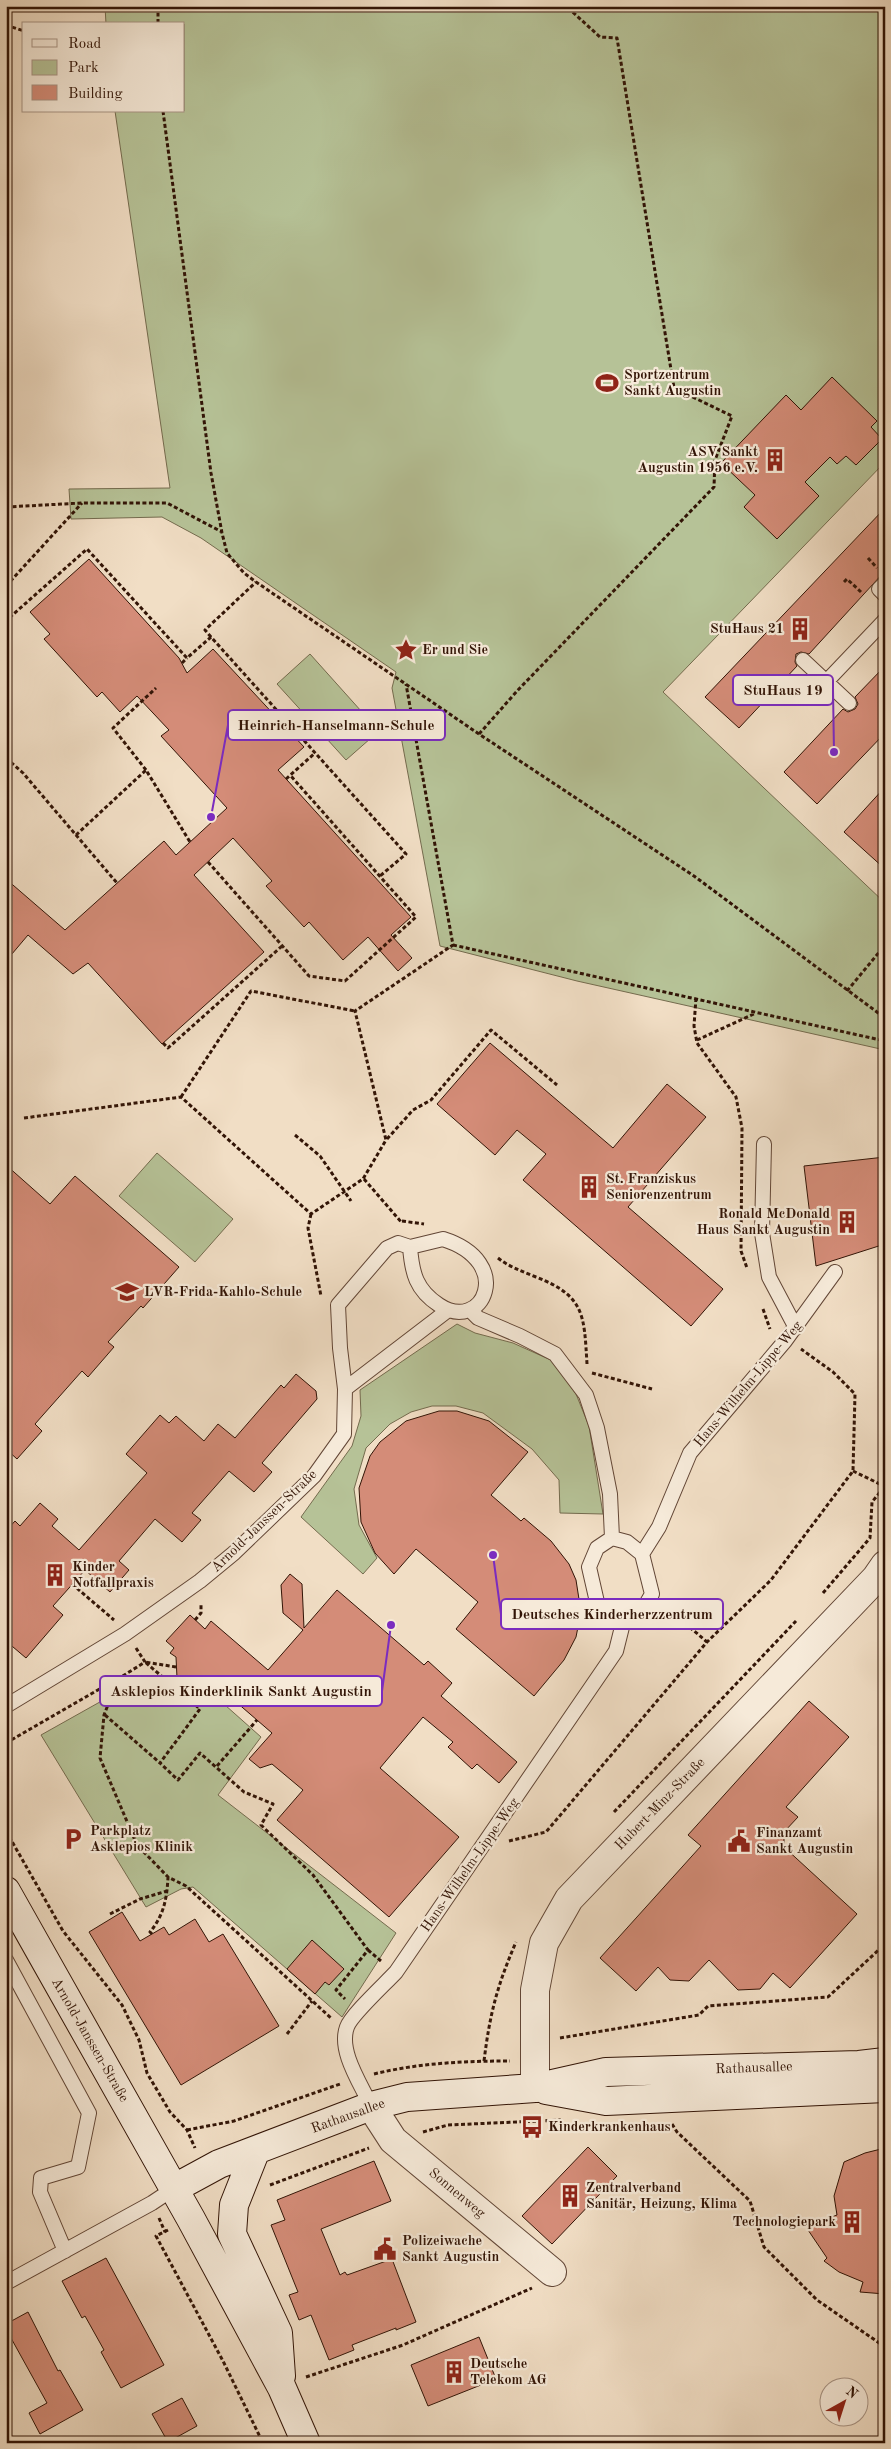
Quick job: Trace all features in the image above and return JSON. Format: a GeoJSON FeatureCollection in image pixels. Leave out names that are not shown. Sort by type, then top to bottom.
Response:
{"type":"FeatureCollection","features":[{"type":"Feature","properties":{"kind":"street","name":"Hubert-Minz-Straße"},"geometry":{"type":"LineString","coordinates":[[535,2088],[535,1990],[544,1943],[569,1899],[876,1578],[885,1565]]}},
{"type":"Feature","properties":{"kind":"street","name":"Arnold-Janssen-Straße"},"geometry":{"type":"LineString","coordinates":[[6,1891],[282,2388],[306,2443]]}},
{"type":"Feature","properties":{"kind":"street","name":"Rathausallee"},"geometry":{"type":"LineString","coordinates":[[173,2189],[204,2170],[371,2106],[407,2097],[535,2088],[606,2072],[859,2065],[885,2062]]}},
{"type":"Feature","properties":{"kind":"street","name":"Rathausallee"},"geometry":{"type":"LineString","coordinates":[[535,2088],[606,2101],[885,2088]]}},
{"type":"Feature","properties":{"kind":"street","name":"Sonnenweg"},"geometry":{"type":"LineString","coordinates":[[371,2106],[393,2140],[552,2272]]}},
{"type":"Feature","properties":{"kind":"street","name":"Arnold-Janssen-Straße"},"geometry":{"type":"LineString","coordinates":[[255,2152],[234,2205],[232,2234],[278,2333],[282,2388]]}},
{"type":"Feature","properties":{"kind":"lane"},"geometry":{"type":"LineString","coordinates":[[869,600],[883,589]]}},
{"type":"Feature","properties":{"kind":"lane"},"geometry":{"type":"LineString","coordinates":[[826,682],[885,620]]}},
{"type":"Feature","properties":{"kind":"lane"},"geometry":{"type":"LineString","coordinates":[[803,660],[849,703]]}},
{"type":"Feature","properties":{"kind":"lane"},"geometry":{"type":"LineString","coordinates":[[764,1144],[762,1233],[769,1277],[796,1328]]}},
{"type":"Feature","properties":{"kind":"lane","name":"Arnold-Janssen-Straße"},"geometry":{"type":"LineString","coordinates":[[6,1706],[126,1634],[200,1581],[234,1553],[314,1476],[344,1434],[345,1389],[340,1348],[338,1305],[387,1248],[443,1239],[456,1243],[471,1253],[481,1264],[487,1277],[486,1289],[481,1300],[470,1310]]}},
{"type":"Feature","properties":{"kind":"lane"},"geometry":{"type":"LineString","coordinates":[[404,1245],[415,1282],[423,1293],[447,1311],[459,1314],[470,1310],[478,1318],[555,1354],[586,1395],[597,1428],[610,1494],[612,1538]]}},
{"type":"Feature","properties":{"kind":"lane","name":"Hans-Wilhelm-Lippe-Weg"},"geometry":{"type":"LineString","coordinates":[[642,1554],[659,1527],[690,1453],[796,1328],[835,1272]]}},
{"type":"Feature","properties":{"kind":"lane"},"geometry":{"type":"LineString","coordinates":[[345,1389],[447,1311]]}},
{"type":"Feature","properties":{"kind":"lane"},"geometry":{"type":"LineString","coordinates":[[612,1538],[627,1542],[642,1554],[652,1594],[641,1613],[623,1623],[611,1618],[597,1602],[589,1567],[598,1548],[612,1538]]}},
{"type":"Feature","properties":{"kind":"lane","name":"Hans-Wilhelm-Lippe-Weg"},"geometry":{"type":"LineString","coordinates":[[371,2106],[346,2049],[347,2026],[396,1972],[539,1767],[616,1651],[623,1623]]}},
{"type":"Feature","properties":{"kind":"lane"},"geometry":{"type":"LineString","coordinates":[[6,1960],[89,2113],[78,2167],[41,2178],[40,2192],[65,2251]]}},
{"type":"Feature","properties":{"kind":"lane"},"geometry":{"type":"LineString","coordinates":[[6,2283],[152,2203],[173,2189]]}},
{"type":"Feature","properties":{"kind":"path"},"geometry":{"type":"LineString","coordinates":[[158,6],[158,22]]}},
{"type":"Feature","properties":{"kind":"path"},"geometry":{"type":"LineString","coordinates":[[479,734],[518,690],[714,488],[715,460],[732,416],[674,388],[617,38],[600,37],[566,6]]}},
{"type":"Feature","properties":{"kind":"path"},"geometry":{"type":"LineString","coordinates":[[6,25],[22,29]]}},
{"type":"Feature","properties":{"kind":"path"},"geometry":{"type":"LineString","coordinates":[[163,112],[211,473],[227,553],[244,573],[256,582],[479,734],[694,876],[885,1018]]}},
{"type":"Feature","properties":{"kind":"path"},"geometry":{"type":"LineString","coordinates":[[6,507],[82,503],[167,503],[222,533]]}},
{"type":"Feature","properties":{"kind":"path"},"geometry":{"type":"LineString","coordinates":[[6,586],[82,503]]}},
{"type":"Feature","properties":{"kind":"path"},"geometry":{"type":"LineString","coordinates":[[6,630],[9,618],[87,549],[187,658]]}},
{"type":"Feature","properties":{"kind":"path"},"geometry":{"type":"LineString","coordinates":[[844,582],[847,579],[869,600]]}},
{"type":"Feature","properties":{"kind":"path"},"geometry":{"type":"LineString","coordinates":[[256,582],[205,630],[406,854],[380,876]]}},
{"type":"Feature","properties":{"kind":"path"},"geometry":{"type":"LineString","coordinates":[[182,663],[211,637]]}},
{"type":"Feature","properties":{"kind":"path"},"geometry":{"type":"LineString","coordinates":[[406,683],[453,946]]}},
{"type":"Feature","properties":{"kind":"path"},"geometry":{"type":"LineString","coordinates":[[156,688],[113,728],[146,770],[190,842]]}},
{"type":"Feature","properties":{"kind":"path"},"geometry":{"type":"LineString","coordinates":[[286,779],[315,752]]}},
{"type":"Feature","properties":{"kind":"path"},"geometry":{"type":"LineString","coordinates":[[6,758],[23,774],[117,883]]}},
{"type":"Feature","properties":{"kind":"path"},"geometry":{"type":"LineString","coordinates":[[76,835],[146,770]]}},
{"type":"Feature","properties":{"kind":"path"},"geometry":{"type":"LineString","coordinates":[[208,862],[309,976],[345,981],[416,917],[290,775]]}},
{"type":"Feature","properties":{"kind":"path"},"geometry":{"type":"LineString","coordinates":[[847,991],[885,945]]}},
{"type":"Feature","properties":{"kind":"path"},"geometry":{"type":"LineString","coordinates":[[164,1043],[168,1048],[282,946]]}},
{"type":"Feature","properties":{"kind":"path"},"geometry":{"type":"LineString","coordinates":[[24,1118],[181,1097],[251,991],[355,1011],[453,946],[885,1041]]}},
{"type":"Feature","properties":{"kind":"path"},"geometry":{"type":"LineString","coordinates":[[696,998],[694,1026],[697,1040],[736,1097],[742,1128],[741,1251],[748,1269]]}},
{"type":"Feature","properties":{"kind":"path"},"geometry":{"type":"LineString","coordinates":[[355,1011],[386,1140]]}},
{"type":"Feature","properties":{"kind":"path"},"geometry":{"type":"LineString","coordinates":[[697,1040],[757,1012]]}},
{"type":"Feature","properties":{"kind":"path"},"geometry":{"type":"LineString","coordinates":[[310,1214],[346,1193],[363,1179],[386,1140],[413,1110],[431,1100],[491,1030],[557,1085]]}},
{"type":"Feature","properties":{"kind":"path"},"geometry":{"type":"LineString","coordinates":[[181,1097],[310,1214]]}},
{"type":"Feature","properties":{"kind":"path"},"geometry":{"type":"LineString","coordinates":[[295,1135],[320,1156],[351,1201]]}},
{"type":"Feature","properties":{"kind":"path"},"geometry":{"type":"LineString","coordinates":[[363,1179],[402,1221],[404,1245]]}},
{"type":"Feature","properties":{"kind":"path"},"geometry":{"type":"LineString","coordinates":[[310,1214],[308,1228],[322,1302]]}},
{"type":"Feature","properties":{"kind":"path"},"geometry":{"type":"LineString","coordinates":[[402,1221],[426,1224]]}},
{"type":"Feature","properties":{"kind":"path"},"geometry":{"type":"LineString","coordinates":[[496,1257],[506,1265],[558,1287],[575,1301],[585,1331],[588,1372],[586,1395]]}},
{"type":"Feature","properties":{"kind":"path"},"geometry":{"type":"LineString","coordinates":[[482,1847],[546,1832],[707,1642],[771,1580],[853,1472],[856,1394],[833,1372],[803,1350],[774,1340],[761,1304]]}},
{"type":"Feature","properties":{"kind":"path"},"geometry":{"type":"LineString","coordinates":[[588,1372],[652,1389]]}},
{"type":"Feature","properties":{"kind":"path"},"geometry":{"type":"LineString","coordinates":[[818,1599],[870,1538],[872,1502],[885,1486],[853,1472]]}},
{"type":"Feature","properties":{"kind":"path"},"geometry":{"type":"LineString","coordinates":[[72,1584],[115,1621]]}},
{"type":"Feature","properties":{"kind":"path"},"geometry":{"type":"LineString","coordinates":[[652,1594],[707,1642]]}},
{"type":"Feature","properties":{"kind":"path"},"geometry":{"type":"LineString","coordinates":[[107,1626],[123,1616]]}},
{"type":"Feature","properties":{"kind":"path"},"geometry":{"type":"LineString","coordinates":[[712,1709],[800,1618]]}},
{"type":"Feature","properties":{"kind":"path"},"geometry":{"type":"LineString","coordinates":[[126,1634],[145,1662],[200,1709],[160,1763]]}},
{"type":"Feature","properties":{"kind":"path"},"geometry":{"type":"LineString","coordinates":[[6,1744],[145,1662],[176,1667]]}},
{"type":"Feature","properties":{"kind":"path"},"geometry":{"type":"LineString","coordinates":[[118,1679],[104,1715],[100,1758],[137,1845],[168,1877],[186,1886],[333,2020],[337,2013]]}},
{"type":"Feature","properties":{"kind":"path"},"geometry":{"type":"LineString","coordinates":[[104,1715],[178,1780],[200,1753],[217,1766],[244,1792],[273,1804],[261,1825],[313,1875],[368,1950],[336,1990],[345,1999],[341,2006]]}},
{"type":"Feature","properties":{"kind":"path"},"geometry":{"type":"LineString","coordinates":[[217,1766],[257,1720]]}},
{"type":"Feature","properties":{"kind":"path"},"geometry":{"type":"LineString","coordinates":[[6,1832],[63,1931],[79,1953],[98,1972],[122,2006],[139,2040],[147,2073],[170,2112],[187,2130]]}},
{"type":"Feature","properties":{"kind":"path"},"geometry":{"type":"LineString","coordinates":[[152,1934],[150,1932],[160,1920],[167,1891],[168,1877]]}},
{"type":"Feature","properties":{"kind":"path"},"geometry":{"type":"LineString","coordinates":[[110,1914],[140,1899],[167,1891]]}},
{"type":"Feature","properties":{"kind":"path"},"geometry":{"type":"LineString","coordinates":[[535,2042],[699,2015],[708,2006],[828,1997],[885,1944]]}},
{"type":"Feature","properties":{"kind":"path"},"geometry":{"type":"LineString","coordinates":[[287,2034],[312,2001]]}},
{"type":"Feature","properties":{"kind":"path"},"geometry":{"type":"LineString","coordinates":[[668,2117],[677,2132],[750,2201],[764,2247],[817,2300],[885,2347]]}},
{"type":"Feature","properties":{"kind":"path"},"geometry":{"type":"LineString","coordinates":[[267,2187],[393,2140]]}},
{"type":"Feature","properties":{"kind":"path"},"geometry":{"type":"LineString","coordinates":[[165,2232],[156,2236],[223,2361],[263,2443]]}},
{"type":"Feature","properties":{"kind":"path"},"geometry":{"type":"LineString","coordinates":[[282,2388],[307,2376],[403,2345],[532,2288],[552,2272]]}},
{"type":"Feature","properties":{"kind":"green space","name":"Sportzentrum Sankt Augustin"},"geometry":{"type":"Polygon","coordinates":[[[105,6],[885,6],[885,462],[663,692],[885,903],[885,1050],[577,981],[440,946],[392,688],[396,672],[201,538],[162,517],[71,519],[69,489],[170,488],[115,112],[185,112],[185,22],[106,22],[105,6]]]}},
{"type":"Feature","properties":{"kind":"green space"},"geometry":{"type":"Polygon","coordinates":[[[310,654],[379,731],[346,760],[277,684],[310,654]]]}},
{"type":"Feature","properties":{"kind":"green space"},"geometry":{"type":"Polygon","coordinates":[[[157,1153],[233,1219],[195,1262],[119,1196],[157,1153]]]}},
{"type":"Feature","properties":{"kind":"green space"},"geometry":{"type":"Polygon","coordinates":[[[457,1324],[475,1333],[513,1343],[553,1361],[576,1394],[589,1426],[603,1514],[560,1513],[559,1480],[532,1449],[483,1413],[456,1406],[432,1406],[411,1412],[390,1424],[366,1448],[354,1489],[359,1525],[377,1558],[363,1574],[301,1517],[352,1446],[361,1416],[360,1390],[457,1324]]]}},
{"type":"Feature","properties":{"kind":"green space"},"geometry":{"type":"Polygon","coordinates":[[[198,1681],[261,1737],[218,1795],[396,1933],[342,2017],[193,1887],[181,1889],[146,1907],[41,1735],[123,1689],[198,1681]]]}},
{"type":"Feature","properties":{"kind":"building","name":"ASV Sankt Augustin 1956 e.V."},"geometry":{"type":"Polygon","coordinates":[[[832,377],[877,421],[871,427],[882,439],[856,465],[846,456],[837,464],[830,457],[805,482],[819,496],[777,539],[744,507],[755,495],[721,463],[786,395],[801,410],[832,377]]]}},
{"type":"Feature","properties":{"kind":"building","name":"StuHaus 21"},"geometry":{"type":"Polygon","coordinates":[[[885,508],[885,571],[809,654],[801,652],[796,654],[795,662],[797,666],[739,728],[705,697],[885,508]]]}},
{"type":"Feature","properties":{"kind":"building"},"geometry":{"type":"Polygon","coordinates":[[[89,559],[179,658],[187,673],[213,649],[304,747],[278,770],[411,917],[391,935],[412,958],[398,971],[368,937],[343,960],[309,922],[304,927],[266,886],[272,881],[233,838],[194,875],[264,952],[162,1044],[88,963],[73,974],[28,935],[6,961],[6,879],[65,930],[164,841],[176,855],[227,808],[161,736],[169,730],[137,696],[120,712],[102,692],[97,697],[44,639],[50,634],[30,612],[89,559]]]}},
{"type":"Feature","properties":{"kind":"building"},"geometry":{"type":"Polygon","coordinates":[[[885,666],[885,733],[817,804],[784,772],[843,709],[848,712],[855,709],[858,704],[855,697],[885,666]]]}},
{"type":"Feature","properties":{"kind":"building"},"geometry":{"type":"Polygon","coordinates":[[[885,787],[885,869],[844,832],[885,787]]]}},
{"type":"Feature","properties":{"kind":"building","name":"St. Franziskus Seniorenzentrum"},"geometry":{"type":"Polygon","coordinates":[[[490,1043],[613,1148],[667,1084],[706,1117],[628,1207],[723,1289],[691,1326],[523,1180],[546,1154],[517,1130],[495,1155],[437,1104],[490,1043]]]}},
{"type":"Feature","properties":{"kind":"building","name":"Ronald McDonald Haus Sankt Augustin"},"geometry":{"type":"Polygon","coordinates":[[[885,1157],[885,1244],[816,1266],[804,1166],[885,1157]]]}},
{"type":"Feature","properties":{"kind":"building"},"geometry":{"type":"Polygon","coordinates":[[[6,1165],[50,1204],[75,1176],[179,1267],[143,1308],[141,1306],[108,1342],[114,1347],[88,1377],[82,1371],[35,1424],[42,1431],[17,1459],[6,1449],[6,1165]]]}},
{"type":"Feature","properties":{"kind":"building"},"geometry":{"type":"Polygon","coordinates":[[[296,1374],[316,1391],[317,1399],[262,1463],[272,1472],[254,1492],[229,1471],[192,1513],[201,1520],[182,1542],[155,1519],[119,1561],[129,1570],[110,1592],[85,1570],[53,1606],[63,1615],[26,1658],[6,1641],[6,1531],[15,1521],[20,1526],[40,1503],[58,1519],[52,1526],[79,1550],[147,1473],[126,1454],[160,1415],[169,1423],[176,1416],[204,1441],[218,1424],[235,1438],[281,1385],[284,1388],[296,1374]]]}},
{"type":"Feature","properties":{"kind":"building"},"geometry":{"type":"Polygon","coordinates":[[[439,1411],[457,1411],[489,1421],[528,1452],[491,1495],[521,1521],[524,1518],[551,1541],[569,1564],[576,1580],[581,1612],[576,1637],[564,1660],[534,1696],[456,1629],[478,1602],[416,1549],[394,1574],[375,1553],[361,1522],[359,1488],[370,1456],[380,1442],[406,1421],[439,1411]]]}},
{"type":"Feature","properties":{"kind":"building"},"geometry":{"type":"Polygon","coordinates":[[[290,1574],[302,1584],[304,1628],[337,1590],[424,1665],[428,1661],[452,1683],[441,1696],[517,1762],[499,1783],[477,1764],[472,1769],[448,1747],[453,1742],[423,1717],[380,1768],[459,1837],[389,1917],[277,1820],[303,1790],[272,1764],[260,1768],[249,1759],[272,1733],[206,1676],[177,1678],[176,1657],[170,1653],[174,1648],[166,1641],[190,1615],[205,1629],[211,1621],[268,1670],[303,1630],[283,1613],[281,1585],[290,1574]]]}},
{"type":"Feature","properties":{"kind":"building","name":"Finanzamt Sankt Augustin"},"geometry":{"type":"Polygon","coordinates":[[[809,1701],[849,1737],[786,1807],[798,1817],[784,1832],[784,1847],[857,1914],[790,1988],[773,1973],[760,1989],[738,1990],[709,1960],[689,1981],[670,1980],[658,1967],[636,1991],[600,1958],[701,1846],[688,1835],[809,1701]]]}},
{"type":"Feature","properties":{"kind":"building"},"geometry":{"type":"Polygon","coordinates":[[[122,1912],[140,1941],[164,1927],[169,1935],[195,1919],[209,1942],[223,1934],[279,2026],[181,2085],[89,1932],[122,1912]]]}},
{"type":"Feature","properties":{"kind":"building"},"geometry":{"type":"Polygon","coordinates":[[[312,1940],[344,1969],[329,1985],[325,1982],[315,1994],[287,1969],[312,1940]]]}},
{"type":"Feature","properties":{"kind":"building","name":"Zentralverband Sanitär, Heizung, Klima"},"geometry":{"type":"Polygon","coordinates":[[[588,2147],[617,2176],[552,2244],[522,2216],[588,2147]]]}},
{"type":"Feature","properties":{"kind":"building","name":"Technologiepark"},"geometry":{"type":"Polygon","coordinates":[[[885,2148],[885,2294],[860,2292],[863,2282],[839,2272],[824,2261],[827,2258],[806,2227],[837,2215],[834,2196],[844,2162],[865,2153],[885,2148]]]}},
{"type":"Feature","properties":{"kind":"building"},"geometry":{"type":"Polygon","coordinates":[[[374,2161],[391,2201],[321,2229],[340,2275],[345,2272],[347,2275],[392,2259],[416,2322],[352,2345],[354,2350],[329,2360],[311,2315],[299,2320],[289,2295],[298,2292],[271,2225],[285,2220],[277,2200],[374,2161]]]}},
{"type":"Feature","properties":{"kind":"building"},"geometry":{"type":"Polygon","coordinates":[[[106,2258],[164,2365],[121,2388],[101,2352],[104,2350],[85,2316],[82,2318],[62,2281],[106,2258]]]}},
{"type":"Feature","properties":{"kind":"building"},"geometry":{"type":"Polygon","coordinates":[[[28,2312],[58,2371],[60,2370],[83,2410],[40,2434],[29,2413],[47,2403],[6,2329],[6,2324],[28,2312]]]}},
{"type":"Feature","properties":{"kind":"building","name":"Deutsche Telekom AG"},"geometry":{"type":"Polygon","coordinates":[[[479,2337],[496,2379],[428,2406],[411,2365],[479,2337]]]}},
{"type":"Feature","properties":{"kind":"building"},"geometry":{"type":"Polygon","coordinates":[[[182,2398],[197,2426],[168,2442],[152,2414],[182,2398]]]}},
{"type":"Feature","properties":{"kind":"place","name":"Sportzentrum Sankt Augustin"},"geometry":{"type":"Point","coordinates":[607,383]}},
{"type":"Feature","properties":{"kind":"place","name":"ASV Sankt Augustin 1956 e.V."},"geometry":{"type":"Point","coordinates":[775,460]}},
{"type":"Feature","properties":{"kind":"place","name":"StuHaus 21"},"geometry":{"type":"Point","coordinates":[800,629]}},
{"type":"Feature","properties":{"kind":"place","name":"Er und Sie"},"geometry":{"type":"Point","coordinates":[406,650]}},
{"type":"Feature","properties":{"kind":"place","name":"StuHaus 19"},"geometry":{"type":"Point","coordinates":[834,752]}},
{"type":"Feature","properties":{"kind":"place","name":"Heinrich-Hanselmann-Schule"},"geometry":{"type":"Point","coordinates":[211,817]}},
{"type":"Feature","properties":{"kind":"place","name":"St. Franziskus Seniorenzentrum"},"geometry":{"type":"Point","coordinates":[589,1187]}},
{"type":"Feature","properties":{"kind":"place","name":"Ronald McDonald Haus Sankt Augustin"},"geometry":{"type":"Point","coordinates":[847,1222]}},
{"type":"Feature","properties":{"kind":"place","name":"LVR-Frida-Kahlo-Schule"},"geometry":{"type":"Point","coordinates":[127,1292]}},
{"type":"Feature","properties":{"kind":"place","name":"Deutsches Kinderherzzentrum"},"geometry":{"type":"Point","coordinates":[493,1555]}},
{"type":"Feature","properties":{"kind":"place","name":"Kinder Notfallpraxis"},"geometry":{"type":"Point","coordinates":[55,1575]}},
{"type":"Feature","properties":{"kind":"place","name":"Asklepios Kinderklinik Sankt Augustin"},"geometry":{"type":"Point","coordinates":[391,1625]}},
{"type":"Feature","properties":{"kind":"place","name":"Parkplatz Asklepios Klinik"},"geometry":{"type":"Point","coordinates":[73,1839]}},
{"type":"Feature","properties":{"kind":"place","name":"Finanzamt Sankt Augustin"},"geometry":{"type":"Point","coordinates":[739,1841]}},
{"type":"Feature","properties":{"kind":"place","name":"Kinderkrankenhaus"},"geometry":{"type":"Point","coordinates":[532,2127]}},
{"type":"Feature","properties":{"kind":"place","name":"Zentralverband Sanitär, Heizung, Klima"},"geometry":{"type":"Point","coordinates":[570,2196]}},
{"type":"Feature","properties":{"kind":"place","name":"Technologiepark"},"geometry":{"type":"Point","coordinates":[852,2222]}},
{"type":"Feature","properties":{"kind":"place","name":"Polizeiwache Sankt Augustin"},"geometry":{"type":"Point","coordinates":[385,2249]}},
{"type":"Feature","properties":{"kind":"place","name":"Deutsche Telekom AG"},"geometry":{"type":"Point","coordinates":[454,2372]}}]}
